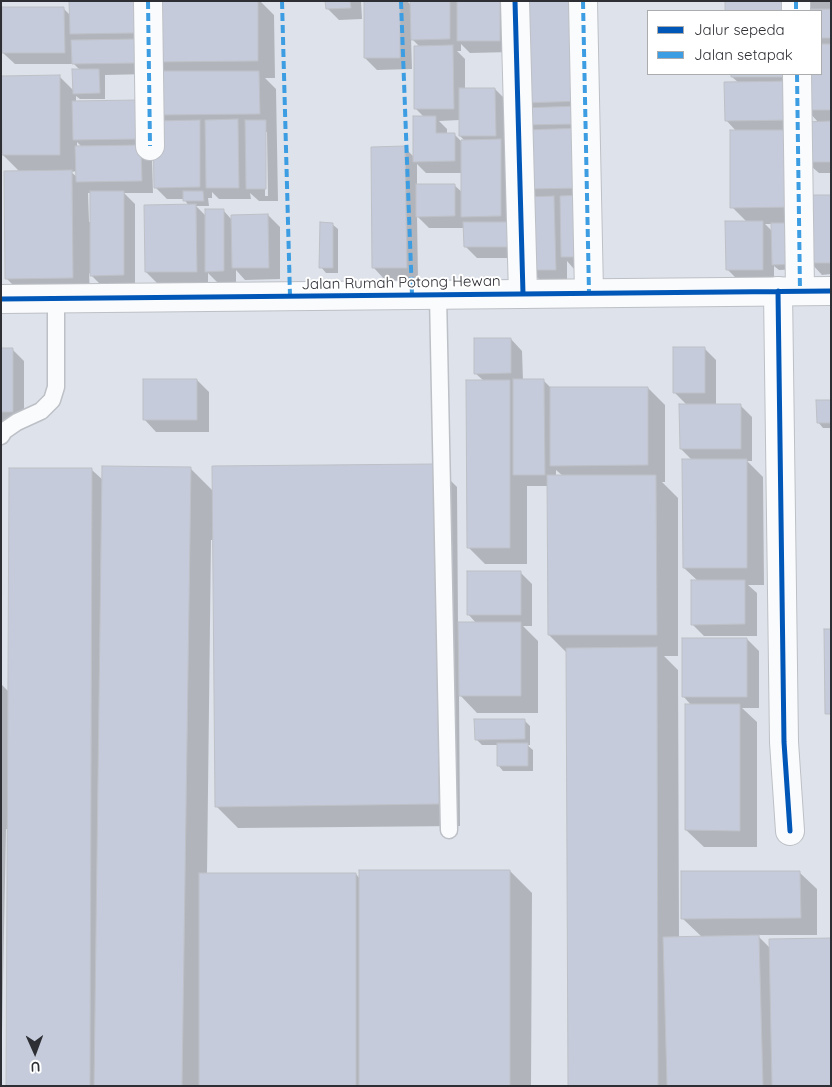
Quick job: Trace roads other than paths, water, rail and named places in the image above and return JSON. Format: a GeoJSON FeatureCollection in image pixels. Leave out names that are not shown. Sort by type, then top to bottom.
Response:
{"type":"FeatureCollection","features":[{"type":"Feature","properties":{"kind":"street"},"geometry":{"type":"LineString","coordinates":[[148,1],[150,146]]}},
{"type":"Feature","properties":{"kind":"street"},"geometry":{"type":"LineString","coordinates":[[515,1],[523,294]]}},
{"type":"Feature","properties":{"kind":"street"},"geometry":{"type":"LineString","coordinates":[[583,1],[589,293]]}},
{"type":"Feature","properties":{"kind":"street"},"geometry":{"type":"LineString","coordinates":[[790,831],[784,742],[789,291],[797,75]]}},
{"type":"Feature","properties":{"kind":"street","name":"Jalan Rumah Potong Hewan"},"geometry":{"type":"LineString","coordinates":[[1,299],[831,291]]}},
{"type":"Feature","properties":{"kind":"lane"},"geometry":{"type":"LineString","coordinates":[[438,295],[449,830]]}},
{"type":"Feature","properties":{"kind":"lane"},"geometry":{"type":"LineString","coordinates":[[1,436],[4,431],[17,422],[41,411],[52,400],[56,387],[56,298]]}}]}
